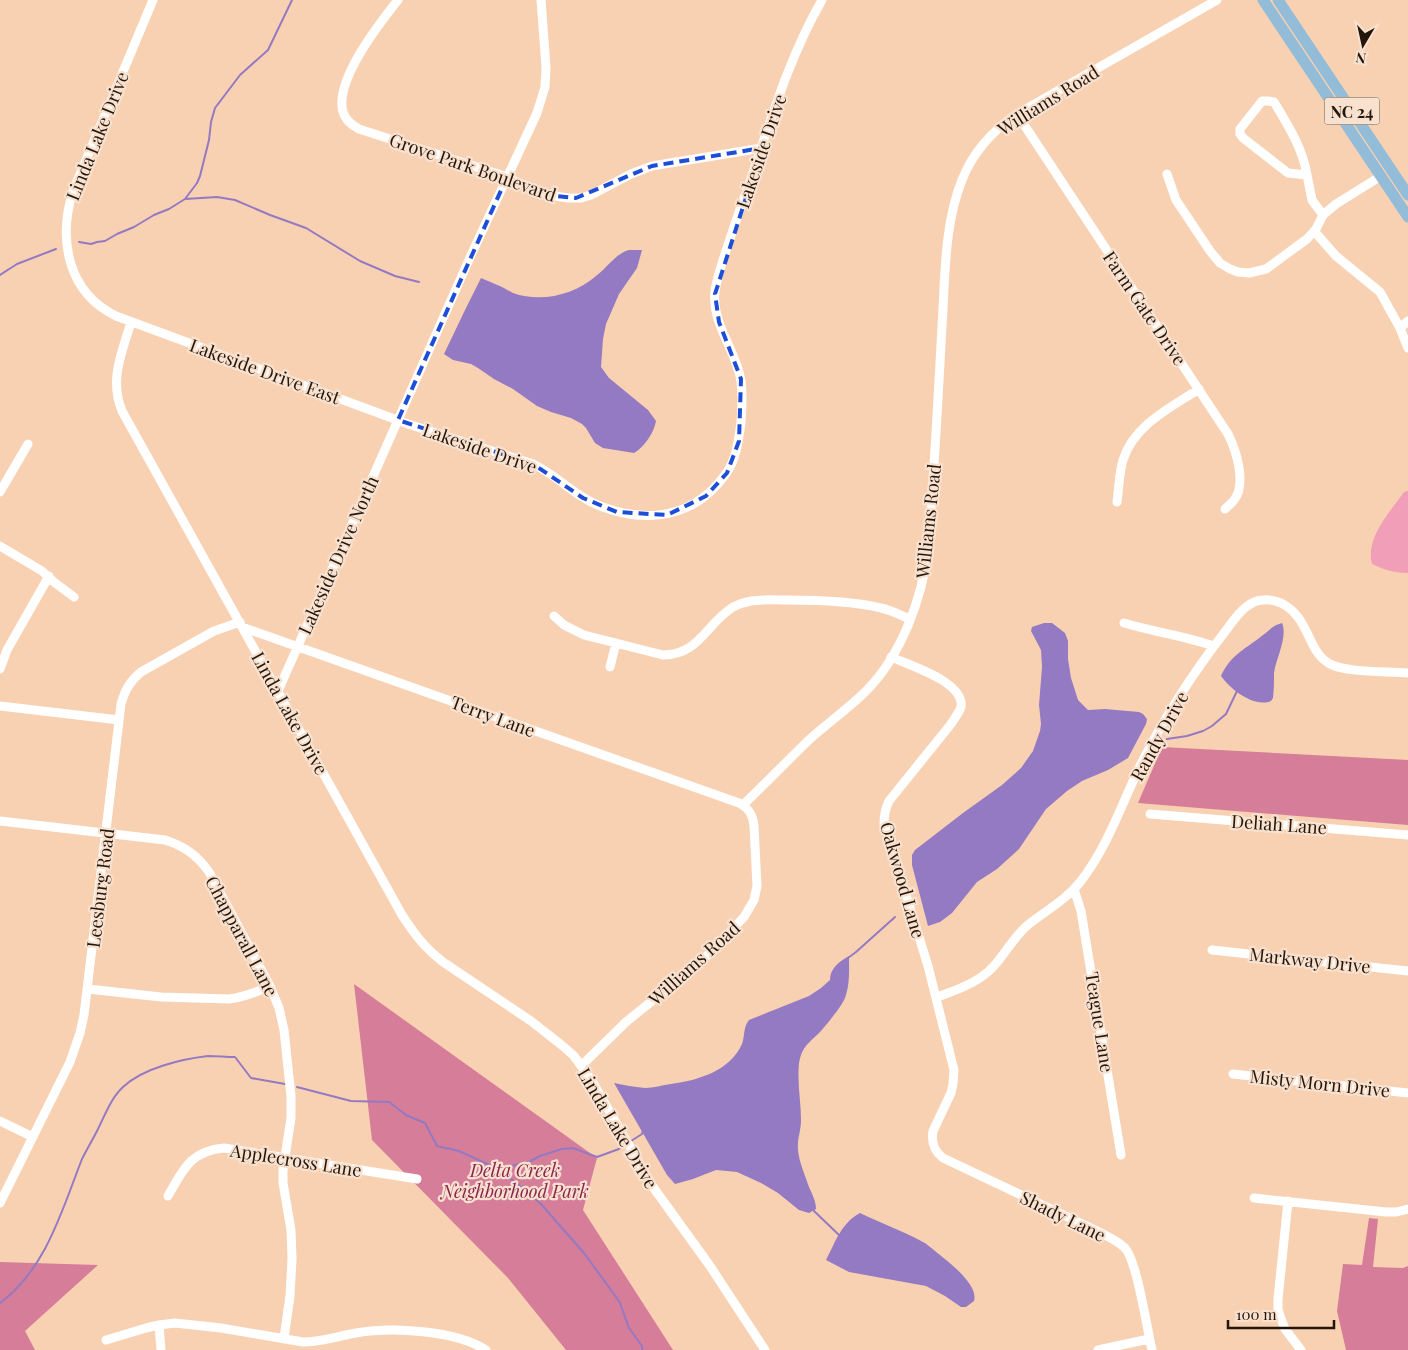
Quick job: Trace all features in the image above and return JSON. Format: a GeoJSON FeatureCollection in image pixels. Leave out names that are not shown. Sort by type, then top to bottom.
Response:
{"type":"FeatureCollection","features":[{"type":"Feature","properties":{"kind":"main road","name":"NC 24"},"geometry":{"type":"LineString","coordinates":[[1264,0],[1408,217]]}},
{"type":"Feature","properties":{"kind":"main road","name":"NC 24"},"geometry":{"type":"LineString","coordinates":[[1278,0],[1408,195]]}},
{"type":"Feature","properties":{"kind":"street","name":"Linda Lake Drive"},"geometry":{"type":"LineString","coordinates":[[152,0],[73,191],[67,212],[66,240],[71,264],[85,293],[104,310],[132,322],[118,367],[116,390],[122,411],[402,915],[423,945],[443,962],[531,1021],[564,1046],[582,1065],[663,1202],[710,1266],[765,1350]]}},
{"type":"Feature","properties":{"kind":"street","name":"Grove Park Boulevard"},"geometry":{"type":"LineString","coordinates":[[398,0],[356,60],[343,94],[342,105],[346,118],[359,129],[507,177],[539,191],[555,196],[576,198],[591,194],[652,166],[762,148]]}},
{"type":"Feature","properties":{"kind":"street","name":"Lakeside Drive"},"geometry":{"type":"LineString","coordinates":[[541,0],[546,58],[545,87],[537,113],[475,244],[398,420],[532,464],[543,469],[583,498],[600,506],[616,512],[648,516],[667,515],[688,507],[706,496],[727,473],[734,459],[739,441],[742,405],[741,379],[732,352],[718,322],[715,307],[718,278],[795,55],[806,28],[822,0]]}},
{"type":"Feature","properties":{"kind":"street","name":"Williams Road"},"geometry":{"type":"LineString","coordinates":[[582,1065],[626,1022],[716,947],[737,926],[751,907],[756,896],[757,886],[754,826],[750,812],[743,805],[805,744],[865,693],[891,657],[910,619],[923,582],[928,550],[950,218],[961,182],[972,159],[987,139],[1017,114],[1217,0]]}},
{"type":"Feature","properties":{"kind":"street"},"geometry":{"type":"LineString","coordinates":[[1307,175],[1288,173],[1240,134],[1240,129],[1262,102],[1274,102],[1291,130],[1304,160],[1307,175],[1312,200],[1323,215]]}},
{"type":"Feature","properties":{"kind":"street","name":"Farm Gate Drive"},"geometry":{"type":"LineString","coordinates":[[1017,114],[1234,445],[1239,475],[1237,494],[1234,501],[1225,509]]}},
{"type":"Feature","properties":{"kind":"street"},"geometry":{"type":"LineString","coordinates":[[1167,174],[1176,200],[1220,263],[1238,272],[1250,273],[1266,269],[1307,239],[1323,215],[1336,204],[1380,176]]}},
{"type":"Feature","properties":{"kind":"street"},"geometry":{"type":"LineString","coordinates":[[1314,231],[1336,256],[1380,292],[1404,328],[1408,348]]}},
{"type":"Feature","properties":{"kind":"street"},"geometry":{"type":"LineString","coordinates":[[1404,328],[1408,321]]}},
{"type":"Feature","properties":{"kind":"street","name":"Lakeside Drive East"},"geometry":{"type":"LineString","coordinates":[[132,322],[398,420]]}},
{"type":"Feature","properties":{"kind":"street"},"geometry":{"type":"LineString","coordinates":[[1117,502],[1124,459],[1134,438],[1146,425],[1199,389]]}},
{"type":"Feature","properties":{"kind":"street","name":"Lakeside Drive North"},"geometry":{"type":"LineString","coordinates":[[278,691],[398,420]]}},
{"type":"Feature","properties":{"kind":"street"},"geometry":{"type":"LineString","coordinates":[[0,492],[28,444]]}},
{"type":"Feature","properties":{"kind":"street"},"geometry":{"type":"LineString","coordinates":[[0,546],[42,570],[74,597]]}},
{"type":"Feature","properties":{"kind":"street"},"geometry":{"type":"LineString","coordinates":[[0,669],[11,642],[49,576]]}},
{"type":"Feature","properties":{"kind":"street"},"geometry":{"type":"LineString","coordinates":[[554,616],[572,630],[656,654],[676,654],[692,647],[725,613],[743,602],[754,600],[806,600],[864,605],[886,609],[910,619]]}},
{"type":"Feature","properties":{"kind":"street","name":"Randy Drive"},"geometry":{"type":"LineString","coordinates":[[937,998],[983,976],[1028,924],[1061,902],[1085,876],[1100,852],[1142,762],[1180,696],[1214,646],[1246,607],[1253,602],[1270,600],[1285,605],[1293,611],[1306,628],[1319,656],[1328,663],[1348,669],[1408,672]]}},
{"type":"Feature","properties":{"kind":"street"},"geometry":{"type":"LineString","coordinates":[[1124,623],[1214,646]]}},
{"type":"Feature","properties":{"kind":"street","name":"Terry Lane"},"geometry":{"type":"LineString","coordinates":[[241,624],[743,805]]}},
{"type":"Feature","properties":{"kind":"street","name":"Leesburg Road"},"geometry":{"type":"LineString","coordinates":[[0,1203],[70,1062],[77,1044],[88,989],[121,704],[124,694],[129,684],[141,672],[214,632],[241,624]]}},
{"type":"Feature","properties":{"kind":"street"},"geometry":{"type":"LineString","coordinates":[[610,667],[616,643]]}},
{"type":"Feature","properties":{"kind":"street","name":"Oakwood Lane"},"geometry":{"type":"LineString","coordinates":[[891,657],[924,671],[950,685],[957,692],[961,701],[959,712],[889,801],[884,817],[884,824],[937,998],[954,1075],[951,1093],[933,1132]]}},
{"type":"Feature","properties":{"kind":"street"},"geometry":{"type":"LineString","coordinates":[[0,706],[120,720]]}},
{"type":"Feature","properties":{"kind":"street","name":"Deliah Lane"},"geometry":{"type":"LineString","coordinates":[[1150,814],[1408,835]]}},
{"type":"Feature","properties":{"kind":"street","name":"Chapparall Lane"},"geometry":{"type":"LineString","coordinates":[[0,821],[165,840],[181,846],[195,855],[208,872],[270,986],[284,1030],[291,1082],[291,1118],[283,1170],[283,1190],[291,1230],[292,1259],[290,1296],[284,1338]]}},
{"type":"Feature","properties":{"kind":"street","name":"Teague Lane"},"geometry":{"type":"LineString","coordinates":[[1074,889],[1081,911],[1121,1155]]}},
{"type":"Feature","properties":{"kind":"street","name":"Markway Drive"},"geometry":{"type":"LineString","coordinates":[[1212,950],[1408,971]]}},
{"type":"Feature","properties":{"kind":"street"},"geometry":{"type":"LineString","coordinates":[[88,989],[161,997],[229,999],[249,995],[270,986]]}},
{"type":"Feature","properties":{"kind":"street","name":"Misty Morn Drive"},"geometry":{"type":"LineString","coordinates":[[1233,1074],[1408,1093]]}},
{"type":"Feature","properties":{"kind":"street"},"geometry":{"type":"LineString","coordinates":[[0,1121],[33,1137]]}},
{"type":"Feature","properties":{"kind":"street","name":"Shady Lane"},"geometry":{"type":"LineString","coordinates":[[933,1132],[933,1146],[943,1158],[1095,1230],[1124,1248],[1130,1257],[1136,1278],[1149,1339]]}},
{"type":"Feature","properties":{"kind":"street","name":"Applecross Lane"},"geometry":{"type":"LineString","coordinates":[[168,1196],[189,1162],[208,1150],[224,1148],[417,1178]]}},
{"type":"Feature","properties":{"kind":"street"},"geometry":{"type":"LineString","coordinates":[[1254,1198],[1386,1212],[1408,1209]]}},
{"type":"Feature","properties":{"kind":"street"},"geometry":{"type":"LineString","coordinates":[[1288,1201],[1278,1309],[1285,1329],[1301,1350]]}},
{"type":"Feature","properties":{"kind":"street"},"geometry":{"type":"LineString","coordinates":[[106,1340],[159,1325],[175,1323],[303,1342],[313,1342],[378,1330],[426,1332],[447,1335],[476,1344],[486,1350]]}},
{"type":"Feature","properties":{"kind":"street"},"geometry":{"type":"LineString","coordinates":[[159,1325],[162,1350]]}},
{"type":"Feature","properties":{"kind":"street"},"geometry":{"type":"LineString","coordinates":[[1098,1350],[1149,1339],[1152,1350]]}},
{"type":"Feature","properties":{"kind":"highlighted area"},"geometry":{"type":"Polygon","coordinates":[[[762,148],[715,294],[719,322],[741,379],[739,441],[727,473],[706,496],[667,515],[617,512],[583,498],[533,464],[398,420],[507,177],[555,196],[576,198],[652,166],[762,148]]]}},
{"type":"Feature","properties":{"kind":"shaded area"},"geometry":{"type":"Polygon","coordinates":[[[629,250],[642,250],[637,268],[619,294],[606,324],[601,367],[609,378],[648,410],[656,421],[648,439],[634,453],[603,448],[595,443],[582,424],[537,406],[471,364],[453,360],[444,354],[481,278],[524,296],[546,297],[557,295],[587,283],[616,258],[629,250]]]}},
{"type":"Feature","properties":{"kind":"shaded area"},"geometry":{"type":"Polygon","coordinates":[[[1408,491],[1408,573],[1390,571],[1372,564],[1372,545],[1375,535],[1386,517],[1404,492],[1408,491]]]}},
{"type":"Feature","properties":{"kind":"shaded area"},"geometry":{"type":"Polygon","coordinates":[[[1044,623],[1052,623],[1065,633],[1068,641],[1071,678],[1078,700],[1088,710],[1105,709],[1139,712],[1147,719],[1146,724],[1128,758],[1108,770],[1082,781],[1067,791],[1046,809],[1019,849],[997,869],[977,882],[952,913],[940,922],[928,926],[912,865],[912,855],[915,850],[1002,785],[1021,768],[1033,751],[1041,724],[1039,705],[1042,667],[1041,650],[1031,631],[1032,627],[1044,623]]]}},
{"type":"Feature","properties":{"kind":"shaded area"},"geometry":{"type":"Polygon","coordinates":[[[1282,623],[1284,635],[1275,667],[1273,698],[1271,701],[1264,702],[1250,700],[1236,691],[1221,676],[1229,662],[1239,652],[1276,625],[1282,623]]]}},
{"type":"Feature","properties":{"kind":"shaded area"},"geometry":{"type":"Polygon","coordinates":[[[849,956],[849,980],[845,999],[831,1019],[809,1042],[800,1057],[799,1063],[798,1078],[801,1120],[798,1150],[801,1164],[815,1200],[816,1209],[809,1213],[799,1210],[778,1193],[737,1172],[716,1170],[675,1184],[667,1175],[614,1083],[652,1088],[700,1078],[710,1074],[727,1063],[740,1048],[745,1026],[749,1020],[809,996],[830,980],[833,969],[849,956]]]}},
{"type":"Feature","properties":{"kind":"shaded area"},"geometry":{"type":"Polygon","coordinates":[[[860,1213],[928,1245],[967,1280],[972,1287],[974,1301],[966,1307],[961,1307],[926,1286],[849,1272],[826,1260],[843,1228],[853,1217],[860,1213]]]}},
{"type":"Feature","properties":{"kind":"green space"},"geometry":{"type":"Polygon","coordinates":[[[1162,747],[1408,760],[1408,825],[1138,803],[1162,747]]]}},
{"type":"Feature","properties":{"kind":"green space","name":"Delta Creek Neighborhood Park"},"geometry":{"type":"Polygon","coordinates":[[[354,984],[597,1158],[583,1210],[673,1350],[566,1350],[508,1278],[372,1140],[354,984]]]}},
{"type":"Feature","properties":{"kind":"green space"},"geometry":{"type":"Polygon","coordinates":[[[1369,1218],[1378,1219],[1373,1267],[1403,1268],[1408,1266],[1408,1350],[1346,1350],[1337,1311],[1343,1264],[1362,1265],[1369,1218]]]}},
{"type":"Feature","properties":{"kind":"green space"},"geometry":{"type":"Polygon","coordinates":[[[0,1262],[98,1265],[25,1331],[35,1350],[0,1350],[0,1262]]]}},
{"type":"Feature","properties":{"kind":"waterway"},"geometry":{"type":"LineString","coordinates":[[79,242],[91,244],[105,241],[185,199],[200,176],[215,108],[240,75],[268,50],[292,0]]}},
{"type":"Feature","properties":{"kind":"waterway"},"geometry":{"type":"LineString","coordinates":[[185,199],[217,197],[235,200],[306,228],[360,261],[395,276],[419,282]]}},
{"type":"Feature","properties":{"kind":"waterway"},"geometry":{"type":"LineString","coordinates":[[0,275],[17,264],[56,249]]}},
{"type":"Feature","properties":{"kind":"waterway"},"geometry":{"type":"LineString","coordinates":[[1167,739],[1187,736],[1212,726],[1226,714],[1237,691]]}},
{"type":"Feature","properties":{"kind":"waterway"},"geometry":{"type":"LineString","coordinates":[[848,958],[895,917]]}},
{"type":"Feature","properties":{"kind":"waterway"},"geometry":{"type":"LineString","coordinates":[[0,1303],[16,1289],[41,1256],[51,1237],[82,1159],[115,1096],[131,1080],[163,1066],[187,1059],[211,1056],[235,1057],[251,1078],[285,1084]]}},
{"type":"Feature","properties":{"kind":"waterway"},"geometry":{"type":"LineString","coordinates":[[297,1087],[351,1101],[389,1102],[406,1115],[425,1123],[437,1146],[459,1151],[498,1169],[540,1203],[584,1253],[620,1303],[629,1328],[642,1346],[642,1350]]}},
{"type":"Feature","properties":{"kind":"waterway"},"geometry":{"type":"LineString","coordinates":[[631,1141],[642,1134],[643,1130]]}},
{"type":"Feature","properties":{"kind":"waterway"},"geometry":{"type":"LineString","coordinates":[[498,1169],[529,1162],[540,1156],[562,1149],[573,1148],[597,1157],[625,1145]]}},
{"type":"Feature","properties":{"kind":"waterway"},"geometry":{"type":"LineString","coordinates":[[813,1210],[840,1236]]}}]}
